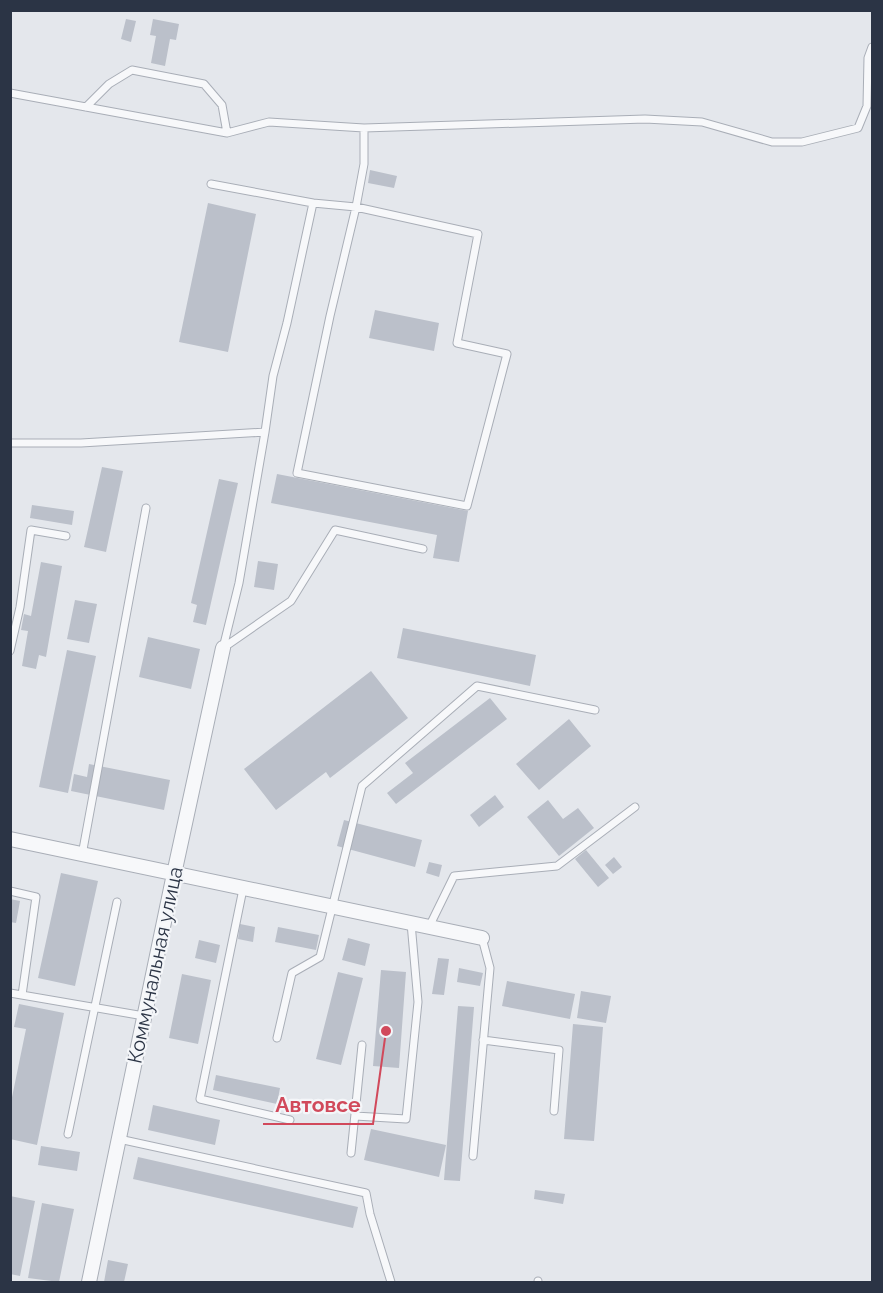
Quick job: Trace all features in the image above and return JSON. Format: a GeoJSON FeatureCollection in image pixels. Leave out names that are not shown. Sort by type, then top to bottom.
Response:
{"type":"FeatureCollection","features":[{"type":"Feature","properties":{"kind":"street","name":"Коммунальная улица"},"geometry":{"type":"LineString","coordinates":[[89,1282],[223,648]]}},
{"type":"Feature","properties":{"kind":"street"},"geometry":{"type":"LineString","coordinates":[[10,839],[482,938]]}},
{"type":"Feature","properties":{"kind":"lane"},"geometry":{"type":"LineString","coordinates":[[10,93],[226,133],[269,122],[364,128],[645,119],[702,122],[772,142],[801,142],[858,128],[867,106],[868,58],[873,47]]}},
{"type":"Feature","properties":{"kind":"lane"},"geometry":{"type":"LineString","coordinates":[[86,107],[109,84],[132,70],[204,84],[222,105],[226,133]]}},
{"type":"Feature","properties":{"kind":"lane"},"geometry":{"type":"LineString","coordinates":[[211,184],[313,203],[356,207],[478,234],[457,343],[507,354],[467,506],[297,473],[356,207],[364,164],[364,128]]}},
{"type":"Feature","properties":{"kind":"lane"},"geometry":{"type":"LineString","coordinates":[[223,648],[239,583],[273,376],[313,203]]}},
{"type":"Feature","properties":{"kind":"lane"},"geometry":{"type":"LineString","coordinates":[[10,443],[81,443],[265,432]]}},
{"type":"Feature","properties":{"kind":"lane"},"geometry":{"type":"LineString","coordinates":[[82,855],[146,508]]}},
{"type":"Feature","properties":{"kind":"lane"},"geometry":{"type":"LineString","coordinates":[[10,651],[20,607],[31,530],[66,536]]}},
{"type":"Feature","properties":{"kind":"lane"},"geometry":{"type":"LineString","coordinates":[[223,648],[292,599],[335,530],[423,549]]}},
{"type":"Feature","properties":{"kind":"lane"},"geometry":{"type":"LineString","coordinates":[[10,606],[20,607]]}},
{"type":"Feature","properties":{"kind":"lane"},"geometry":{"type":"LineString","coordinates":[[276,1038],[292,973],[320,957],[362,786],[477,686],[595,710]]}},
{"type":"Feature","properties":{"kind":"lane"},"geometry":{"type":"LineString","coordinates":[[429,927],[454,876],[557,866],[635,807]]}},
{"type":"Feature","properties":{"kind":"lane"},"geometry":{"type":"LineString","coordinates":[[243,889],[200,1099],[290,1120]]}},
{"type":"Feature","properties":{"kind":"lane"},"geometry":{"type":"LineString","coordinates":[[10,891],[36,897],[22,995]]}},
{"type":"Feature","properties":{"kind":"lane"},"geometry":{"type":"LineString","coordinates":[[68,1134],[117,902]]}},
{"type":"Feature","properties":{"kind":"lane"},"geometry":{"type":"LineString","coordinates":[[355,1116],[406,1119],[418,1002],[411,923]]}},
{"type":"Feature","properties":{"kind":"lane"},"geometry":{"type":"LineString","coordinates":[[472,1156],[490,968],[482,938]]}},
{"type":"Feature","properties":{"kind":"lane"},"geometry":{"type":"LineString","coordinates":[[10,993],[144,1016]]}},
{"type":"Feature","properties":{"kind":"lane"},"geometry":{"type":"LineString","coordinates":[[483,1040],[559,1050],[554,1111]]}},
{"type":"Feature","properties":{"kind":"lane"},"geometry":{"type":"LineString","coordinates":[[351,1153],[362,1045]]}},
{"type":"Feature","properties":{"kind":"lane"},"geometry":{"type":"LineString","coordinates":[[119,1139],[366,1193],[370,1214],[391,1282]]}},
{"type":"Feature","properties":{"kind":"building"},"geometry":{"type":"Polygon","coordinates":[[[126,19],[136,21],[131,42],[121,39],[126,19]]]}},
{"type":"Feature","properties":{"kind":"building"},"geometry":{"type":"Polygon","coordinates":[[[153,19],[179,24],[176,40],[170,39],[165,66],[151,63],[156,36],[150,35],[153,19]]]}},
{"type":"Feature","properties":{"kind":"building"},"geometry":{"type":"Polygon","coordinates":[[[370,170],[397,176],[394,188],[368,183],[370,170]]]}},
{"type":"Feature","properties":{"kind":"building"},"geometry":{"type":"Polygon","coordinates":[[[208,203],[256,214],[228,352],[179,342],[208,203]]]}},
{"type":"Feature","properties":{"kind":"building"},"geometry":{"type":"Polygon","coordinates":[[[375,310],[439,323],[434,351],[369,338],[375,310]]]}},
{"type":"Feature","properties":{"kind":"building"},"geometry":{"type":"Polygon","coordinates":[[[102,467],[123,471],[106,552],[84,547],[102,467]]]}},
{"type":"Feature","properties":{"kind":"building"},"geometry":{"type":"Polygon","coordinates":[[[277,474],[468,511],[459,562],[433,558],[437,535],[271,503],[277,474]]]}},
{"type":"Feature","properties":{"kind":"building"},"geometry":{"type":"Polygon","coordinates":[[[219,479],[238,483],[206,625],[193,622],[197,605],[191,603],[219,479]]]}},
{"type":"Feature","properties":{"kind":"building"},"geometry":{"type":"Polygon","coordinates":[[[32,505],[74,511],[72,525],[30,518],[32,505]]]}},
{"type":"Feature","properties":{"kind":"building"},"geometry":{"type":"Polygon","coordinates":[[[258,561],[278,564],[274,590],[254,587],[258,561]]]}},
{"type":"Feature","properties":{"kind":"building"},"geometry":{"type":"Polygon","coordinates":[[[41,562],[62,566],[46,657],[39,655],[36,669],[22,666],[28,631],[21,630],[24,614],[31,616],[41,562]]]}},
{"type":"Feature","properties":{"kind":"building"},"geometry":{"type":"Polygon","coordinates":[[[75,600],[97,604],[89,643],[67,639],[75,600]]]}},
{"type":"Feature","properties":{"kind":"building"},"geometry":{"type":"Polygon","coordinates":[[[403,628],[536,655],[530,686],[397,658],[403,628]]]}},
{"type":"Feature","properties":{"kind":"building"},"geometry":{"type":"Polygon","coordinates":[[[148,637],[200,649],[191,689],[139,677],[148,637]]]}},
{"type":"Feature","properties":{"kind":"building"},"geometry":{"type":"Polygon","coordinates":[[[67,650],[96,656],[68,793],[39,787],[67,650]]]}},
{"type":"Feature","properties":{"kind":"building"},"geometry":{"type":"Polygon","coordinates":[[[371,671],[408,718],[330,778],[326,772],[276,810],[244,769],[371,671]]]}},
{"type":"Feature","properties":{"kind":"building"},"geometry":{"type":"Polygon","coordinates":[[[490,698],[507,719],[396,804],[387,793],[413,773],[405,763],[490,698]]]}},
{"type":"Feature","properties":{"kind":"building"},"geometry":{"type":"Polygon","coordinates":[[[569,719],[591,746],[539,790],[516,764],[569,719]]]}},
{"type":"Feature","properties":{"kind":"building"},"geometry":{"type":"Polygon","coordinates":[[[89,764],[170,780],[164,810],[71,791],[74,774],[87,777],[89,764]]]}},
{"type":"Feature","properties":{"kind":"building"},"geometry":{"type":"Polygon","coordinates":[[[495,795],[504,807],[479,827],[470,815],[495,795]]]}},
{"type":"Feature","properties":{"kind":"building"},"geometry":{"type":"Polygon","coordinates":[[[548,800],[563,819],[578,808],[594,828],[559,856],[527,817],[548,800]]]}},
{"type":"Feature","properties":{"kind":"building"},"geometry":{"type":"Polygon","coordinates":[[[344,820],[422,840],[415,867],[337,846],[344,820]]]}},
{"type":"Feature","properties":{"kind":"building"},"geometry":{"type":"Polygon","coordinates":[[[586,850],[609,878],[598,887],[575,859],[586,850]]]}},
{"type":"Feature","properties":{"kind":"building"},"geometry":{"type":"Polygon","coordinates":[[[614,857],[622,867],[613,874],[605,865],[614,857]]]}},
{"type":"Feature","properties":{"kind":"building"},"geometry":{"type":"Polygon","coordinates":[[[429,862],[442,865],[439,877],[426,873],[429,862]]]}},
{"type":"Feature","properties":{"kind":"building"},"geometry":{"type":"Polygon","coordinates":[[[61,873],[98,881],[75,986],[38,978],[61,873]]]}},
{"type":"Feature","properties":{"kind":"building"},"geometry":{"type":"Polygon","coordinates":[[[10,899],[20,901],[16,923],[10,922],[10,899]]]}},
{"type":"Feature","properties":{"kind":"building"},"geometry":{"type":"Polygon","coordinates":[[[240,924],[255,927],[253,942],[238,939],[240,924]]]}},
{"type":"Feature","properties":{"kind":"building"},"geometry":{"type":"Polygon","coordinates":[[[278,927],[319,935],[316,950],[275,942],[278,927]]]}},
{"type":"Feature","properties":{"kind":"building"},"geometry":{"type":"Polygon","coordinates":[[[348,938],[370,944],[365,966],[342,960],[348,938]]]}},
{"type":"Feature","properties":{"kind":"building"},"geometry":{"type":"Polygon","coordinates":[[[199,940],[220,945],[216,963],[195,958],[199,940]]]}},
{"type":"Feature","properties":{"kind":"building"},"geometry":{"type":"Polygon","coordinates":[[[438,958],[449,959],[444,995],[432,994],[438,958]]]}},
{"type":"Feature","properties":{"kind":"building"},"geometry":{"type":"Polygon","coordinates":[[[459,968],[483,973],[480,986],[457,982],[459,968]]]}},
{"type":"Feature","properties":{"kind":"building"},"geometry":{"type":"Polygon","coordinates":[[[381,970],[406,972],[399,1068],[373,1066],[381,970]]]}},
{"type":"Feature","properties":{"kind":"building"},"geometry":{"type":"Polygon","coordinates":[[[338,972],[363,978],[341,1065],[316,1059],[338,972]]]}},
{"type":"Feature","properties":{"kind":"building"},"geometry":{"type":"Polygon","coordinates":[[[182,974],[211,980],[198,1044],[169,1038],[182,974]]]}},
{"type":"Feature","properties":{"kind":"building"},"geometry":{"type":"Polygon","coordinates":[[[507,981],[575,994],[570,1019],[502,1006],[507,981]]]}},
{"type":"Feature","properties":{"kind":"building"},"geometry":{"type":"Polygon","coordinates":[[[581,991],[611,996],[606,1023],[577,1018],[581,991]]]}},
{"type":"Feature","properties":{"kind":"building"},"geometry":{"type":"Polygon","coordinates":[[[19,1004],[64,1013],[37,1145],[10,1139],[10,1107],[26,1029],[14,1027],[19,1004]]]}},
{"type":"Feature","properties":{"kind":"building"},"geometry":{"type":"Polygon","coordinates":[[[458,1006],[474,1007],[460,1181],[444,1180],[458,1006]]]}},
{"type":"Feature","properties":{"kind":"building"},"geometry":{"type":"Polygon","coordinates":[[[573,1024],[603,1027],[594,1141],[564,1139],[573,1024]]]}},
{"type":"Feature","properties":{"kind":"building"},"geometry":{"type":"Polygon","coordinates":[[[216,1075],[280,1088],[277,1104],[213,1090],[216,1075]]]}},
{"type":"Feature","properties":{"kind":"building"},"geometry":{"type":"Polygon","coordinates":[[[153,1105],[220,1120],[215,1145],[148,1130],[153,1105]]]}},
{"type":"Feature","properties":{"kind":"building"},"geometry":{"type":"Polygon","coordinates":[[[371,1129],[446,1145],[439,1177],[364,1160],[371,1129]]]}},
{"type":"Feature","properties":{"kind":"building"},"geometry":{"type":"Polygon","coordinates":[[[41,1146],[80,1152],[77,1171],[38,1165],[41,1146]]]}},
{"type":"Feature","properties":{"kind":"building"},"geometry":{"type":"Polygon","coordinates":[[[138,1157],[358,1207],[353,1228],[133,1179],[138,1157]]]}},
{"type":"Feature","properties":{"kind":"building"},"geometry":{"type":"Polygon","coordinates":[[[535,1190],[565,1194],[563,1204],[534,1199],[535,1190]]]}},
{"type":"Feature","properties":{"kind":"building"},"geometry":{"type":"Polygon","coordinates":[[[10,1196],[35,1201],[20,1276],[10,1274],[10,1196]]]}},
{"type":"Feature","properties":{"kind":"building"},"geometry":{"type":"Polygon","coordinates":[[[42,1203],[74,1209],[59,1282],[28,1278],[42,1203]]]}},
{"type":"Feature","properties":{"kind":"building"},"geometry":{"type":"Polygon","coordinates":[[[108,1260],[128,1264],[124,1282],[104,1282],[108,1260]]]}},
{"type":"Feature","properties":{"kind":"place","name":"Автовсе"},"geometry":{"type":"Point","coordinates":[386,1031]}}]}
